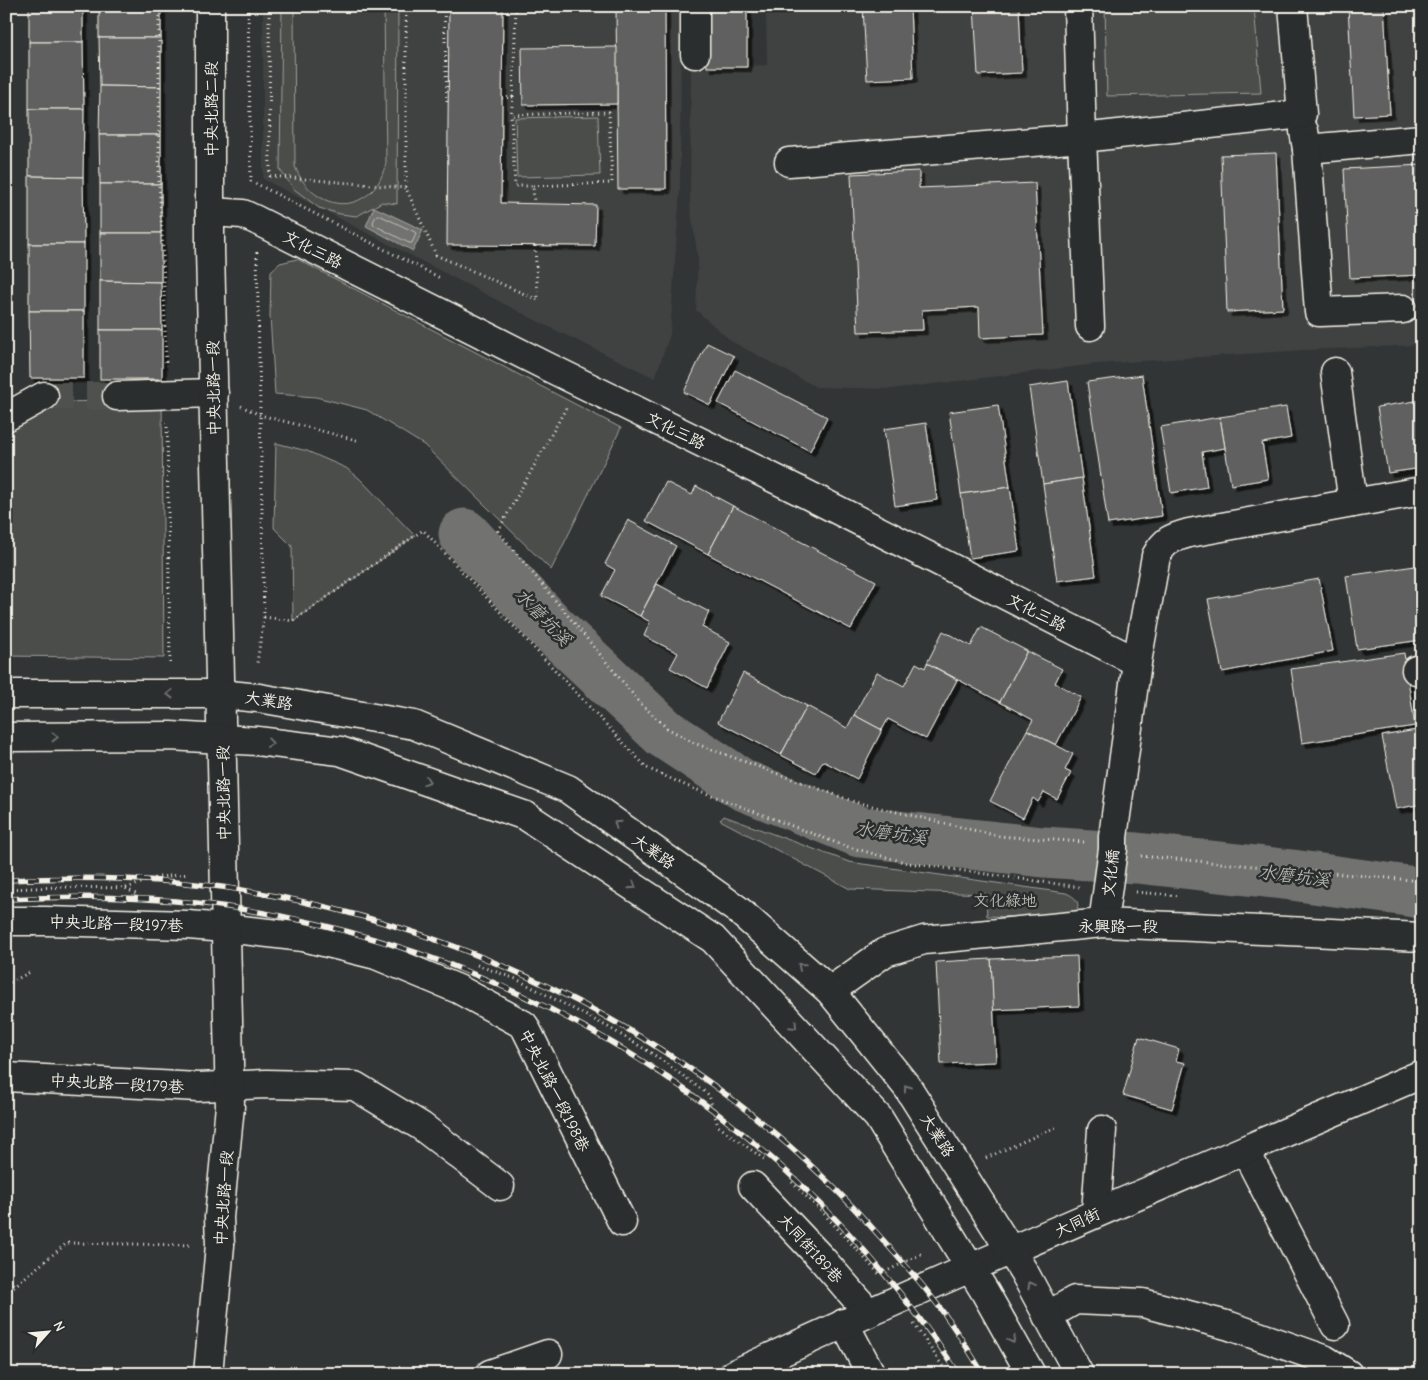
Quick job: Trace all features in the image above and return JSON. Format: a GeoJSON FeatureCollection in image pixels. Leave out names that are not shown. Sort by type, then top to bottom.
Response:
{"type":"FeatureCollection","features":[{"type":"Feature","properties":{"kind":"street","name":"中央北路二段"},"geometry":{"type":"LineString","coordinates":[[210,6],[210,212]]}},
{"type":"Feature","properties":{"kind":"street"},"geometry":{"type":"LineString","coordinates":[[694,6],[695,54]]}},
{"type":"Feature","properties":{"kind":"street"},"geometry":{"type":"LineString","coordinates":[[1078,6],[1090,326]]}},
{"type":"Feature","properties":{"kind":"street"},"geometry":{"type":"LineString","coordinates":[[1293,6],[1302,114],[1307,149],[1319,312],[1403,309]]}},
{"type":"Feature","properties":{"kind":"street"},"geometry":{"type":"LineString","coordinates":[[789,162],[1082,138],[1302,114]]}},
{"type":"Feature","properties":{"kind":"street"},"geometry":{"type":"LineString","coordinates":[[1307,149],[1422,139]]}},
{"type":"Feature","properties":{"kind":"street","name":"中央北路一段"},"geometry":{"type":"LineString","coordinates":[[208,1374],[220,1245],[219,1217],[230,1106],[222,738],[219,694],[210,212]]}},
{"type":"Feature","properties":{"kind":"street","name":"文化三路"},"geometry":{"type":"LineString","coordinates":[[210,212],[243,214],[250,217],[812,497],[1137,662]]}},
{"type":"Feature","properties":{"kind":"street"},"geometry":{"type":"LineString","coordinates":[[1336,372],[1353,502]]}},
{"type":"Feature","properties":{"kind":"street"},"geometry":{"type":"LineString","coordinates":[[117,396],[214,392]]}},
{"type":"Feature","properties":{"kind":"street"},"geometry":{"type":"LineString","coordinates":[[6,417],[44,396]]}},
{"type":"Feature","properties":{"kind":"street"},"geometry":{"type":"LineString","coordinates":[[1122,842],[1137,662],[1156,556],[1163,543],[1174,537],[1189,533],[1353,502],[1422,492]]}},
{"type":"Feature","properties":{"kind":"street","name":"大業路"},"geometry":{"type":"LineString","coordinates":[[6,694],[219,694],[259,698],[414,725],[568,789],[738,910],[830,991],[908,1088],[1010,1251],[1079,1374]]}},
{"type":"Feature","properties":{"kind":"street"},"geometry":{"type":"LineString","coordinates":[[6,737],[170,736],[222,738],[340,751],[526,816],[713,939],[878,1117],[970,1267],[1031,1374]]}},
{"type":"Feature","properties":{"kind":"street","name":"文化橋"},"geometry":{"type":"LineString","coordinates":[[1105,915],[1122,842]]}},
{"type":"Feature","properties":{"kind":"street","name":"永興路一段"},"geometry":{"type":"LineString","coordinates":[[830,991],[885,952],[924,940],[1105,915],[1422,937]]}},
{"type":"Feature","properties":{"kind":"street","name":"中央北路一段197巷"},"geometry":{"type":"LineString","coordinates":[[6,921],[55,921],[225,928]]}},
{"type":"Feature","properties":{"kind":"street","name":"中央北路一段198巷"},"geometry":{"type":"LineString","coordinates":[[225,928],[303,937],[376,954],[458,989],[524,1025],[622,1222]]}},
{"type":"Feature","properties":{"kind":"street","name":"大同街"},"geometry":{"type":"LineString","coordinates":[[734,1374],[1096,1212],[1422,1074]]}},
{"type":"Feature","properties":{"kind":"street","name":"中央北路一段179巷"},"geometry":{"type":"LineString","coordinates":[[6,1077],[198,1087],[266,1084],[355,1086],[422,1126],[500,1186]]}},
{"type":"Feature","properties":{"kind":"street"},"geometry":{"type":"LineString","coordinates":[[1096,1212],[1102,1130]]}},
{"type":"Feature","properties":{"kind":"street"},"geometry":{"type":"LineString","coordinates":[[1246,1150],[1335,1325]]}},
{"type":"Feature","properties":{"kind":"street","name":"大同街189巷"},"geometry":{"type":"LineString","coordinates":[[753,1186],[821,1258],[856,1318],[871,1374]]}},
{"type":"Feature","properties":{"kind":"street"},"geometry":{"type":"LineString","coordinates":[[1048,1316],[1075,1300],[1142,1303],[1230,1326],[1324,1359],[1348,1374]]}},
{"type":"Feature","properties":{"kind":"street"},"geometry":{"type":"LineString","coordinates":[[490,1374],[548,1354]]}},
{"type":"Feature","properties":{"kind":"path"},"geometry":{"type":"LineString","coordinates":[[159,6],[159,183],[167,394],[170,664]]}},
{"type":"Feature","properties":{"kind":"path"},"geometry":{"type":"LineString","coordinates":[[248,6],[251,181]]}},
{"type":"Feature","properties":{"kind":"path"},"geometry":{"type":"LineString","coordinates":[[269,6],[270,176],[406,188]]}},
{"type":"Feature","properties":{"kind":"path"},"geometry":{"type":"LineString","coordinates":[[406,6],[406,188],[436,255],[538,300],[535,246]]}},
{"type":"Feature","properties":{"kind":"path"},"geometry":{"type":"LineString","coordinates":[[444,6],[448,102]]}},
{"type":"Feature","properties":{"kind":"path"},"geometry":{"type":"LineString","coordinates":[[511,116],[609,112],[612,183],[515,186],[511,116],[516,6]]}},
{"type":"Feature","properties":{"kind":"path"},"geometry":{"type":"LineString","coordinates":[[502,98],[513,97]]}},
{"type":"Feature","properties":{"kind":"path"},"geometry":{"type":"LineString","coordinates":[[533,186],[534,203]]}},
{"type":"Feature","properties":{"kind":"path"},"geometry":{"type":"LineString","coordinates":[[257,248],[264,617],[258,663]]}},
{"type":"Feature","properties":{"kind":"path"},"geometry":{"type":"LineString","coordinates":[[214,392],[260,415],[360,441]]}},
{"type":"Feature","properties":{"kind":"path"},"geometry":{"type":"LineString","coordinates":[[559,403],[566,406],[498,531],[641,704],[667,728],[694,743],[855,802],[998,836],[1084,843],[1089,820],[1122,842],[1422,881]]}},
{"type":"Feature","properties":{"kind":"path"},"geometry":{"type":"LineString","coordinates":[[264,617],[293,621],[423,530],[647,768],[687,786],[845,846],[908,863],[1079,887]]}},
{"type":"Feature","properties":{"kind":"path"},"geometry":{"type":"LineString","coordinates":[[125,888],[159,877],[189,874]]}},
{"type":"Feature","properties":{"kind":"path"},"geometry":{"type":"LineString","coordinates":[[471,962],[516,979],[608,1028],[652,1054],[709,1096],[718,1126],[766,1160]]}},
{"type":"Feature","properties":{"kind":"path"},"geometry":{"type":"LineString","coordinates":[[6,985],[30,972]]}},
{"type":"Feature","properties":{"kind":"path"},"geometry":{"type":"LineString","coordinates":[[960,1170],[1056,1127]]}},
{"type":"Feature","properties":{"kind":"path"},"geometry":{"type":"LineString","coordinates":[[786,1177],[824,1214],[880,1274],[923,1253]]}},
{"type":"Feature","properties":{"kind":"path"},"geometry":{"type":"LineString","coordinates":[[6,1293],[67,1243],[220,1245]]}},
{"type":"Feature","properties":{"kind":"path"},"geometry":{"type":"LineString","coordinates":[[6,1276],[15,1286]]}},
{"type":"Feature","properties":{"kind":"path"},"geometry":{"type":"LineString","coordinates":[[914,1324],[948,1374]]}},
{"type":"Feature","properties":{"kind":"shaded area"},"geometry":{"type":"Polygon","coordinates":[[[263,6],[681,6],[680,189],[670,334],[655,378],[543,324],[263,179],[263,6]]]}},
{"type":"Feature","properties":{"kind":"shaded area"},"geometry":{"type":"Polygon","coordinates":[[[766,6],[1422,6],[1422,345],[1304,350],[1097,364],[892,389],[816,387],[731,341],[696,310],[698,259],[690,204],[691,69],[767,65],[766,6]]]}},
{"type":"Feature","properties":{"kind":"green space"},"geometry":{"type":"Polygon","coordinates":[[[282,6],[294,6],[295,166],[300,177],[317,195],[327,201],[350,203],[361,199],[375,188],[386,163],[384,6],[398,6],[397,204],[382,202],[357,216],[340,214],[319,208],[294,189],[280,170],[282,6]]]}},
{"type":"Feature","properties":{"kind":"green space"},"geometry":{"type":"Polygon","coordinates":[[[1105,6],[1254,6],[1261,93],[1107,96],[1105,6]]]}},
{"type":"Feature","properties":{"kind":"green space"},"geometry":{"type":"Polygon","coordinates":[[[598,116],[600,175],[517,177],[515,118],[598,116]]]}},
{"type":"Feature","properties":{"kind":"green space"},"geometry":{"type":"Polygon","coordinates":[[[297,259],[621,428],[551,570],[424,445],[367,410],[316,397],[275,394],[270,316],[271,271],[280,263],[297,259]]]}},
{"type":"Feature","properties":{"kind":"green space"},"geometry":{"type":"Polygon","coordinates":[[[162,400],[164,658],[6,656],[6,403],[162,400]]]}},
{"type":"Feature","properties":{"kind":"green space"},"geometry":{"type":"Polygon","coordinates":[[[276,443],[307,451],[346,468],[359,478],[415,536],[293,621],[292,546],[274,528],[276,443]]]}},
{"type":"Feature","properties":{"kind":"green space","name":"文化綠地"},"geometry":{"type":"Polygon","coordinates":[[[724,816],[849,862],[1066,893],[1078,903],[1077,910],[1072,918],[1065,919],[987,916],[986,894],[850,889],[720,820],[724,816]]]}},
{"type":"Feature","properties":{"kind":"water"},"geometry":{"type":"Polygon","coordinates":[[[374,207],[423,230],[413,251],[366,226],[374,207]]]}},
{"type":"Feature","properties":{"kind":"building"},"geometry":{"type":"Polygon","coordinates":[[[29,6],[83,6],[83,42],[29,42],[29,6]]]}},
{"type":"Feature","properties":{"kind":"building"},"geometry":{"type":"Polygon","coordinates":[[[99,6],[161,6],[161,38],[99,38],[99,6]]]}},
{"type":"Feature","properties":{"kind":"building"},"geometry":{"type":"Polygon","coordinates":[[[449,6],[503,6],[501,203],[596,205],[595,246],[447,245],[449,6]]]}},
{"type":"Feature","properties":{"kind":"building"},"geometry":{"type":"Polygon","coordinates":[[[616,6],[665,6],[666,189],[618,189],[616,6]]]}},
{"type":"Feature","properties":{"kind":"building"},"geometry":{"type":"Polygon","coordinates":[[[707,6],[747,6],[747,67],[707,67],[707,6]]]}},
{"type":"Feature","properties":{"kind":"building"},"geometry":{"type":"Polygon","coordinates":[[[863,6],[910,6],[913,78],[867,80],[863,6]]]}},
{"type":"Feature","properties":{"kind":"building"},"geometry":{"type":"Polygon","coordinates":[[[974,6],[1019,6],[1022,73],[978,75],[974,6]]]}},
{"type":"Feature","properties":{"kind":"building"},"geometry":{"type":"Polygon","coordinates":[[[1348,6],[1384,6],[1390,114],[1354,116],[1348,6]]]}},
{"type":"Feature","properties":{"kind":"building"},"geometry":{"type":"Polygon","coordinates":[[[99,38],[161,38],[161,87],[100,86],[99,38]]]}},
{"type":"Feature","properties":{"kind":"building"},"geometry":{"type":"Polygon","coordinates":[[[29,42],[83,42],[84,109],[29,109],[29,42]]]}},
{"type":"Feature","properties":{"kind":"building"},"geometry":{"type":"Polygon","coordinates":[[[617,47],[617,104],[523,105],[522,48],[617,47]]]}},
{"type":"Feature","properties":{"kind":"building"},"geometry":{"type":"Polygon","coordinates":[[[100,86],[161,87],[161,135],[99,135],[100,86]]]}},
{"type":"Feature","properties":{"kind":"building"},"geometry":{"type":"Polygon","coordinates":[[[29,109],[84,109],[83,177],[29,176],[29,109]]]}},
{"type":"Feature","properties":{"kind":"building"},"geometry":{"type":"Polygon","coordinates":[[[99,135],[161,135],[161,184],[100,184],[99,135]]]}},
{"type":"Feature","properties":{"kind":"building"},"geometry":{"type":"Polygon","coordinates":[[[1276,153],[1283,309],[1227,312],[1221,155],[1276,153]]]}},
{"type":"Feature","properties":{"kind":"building"},"geometry":{"type":"Polygon","coordinates":[[[1422,165],[1422,275],[1350,278],[1344,169],[1422,165]]]}},
{"type":"Feature","properties":{"kind":"building"},"geometry":{"type":"Polygon","coordinates":[[[919,171],[919,188],[1035,183],[1043,335],[980,338],[979,307],[922,310],[923,330],[858,332],[851,174],[919,171]]]}},
{"type":"Feature","properties":{"kind":"building"},"geometry":{"type":"Polygon","coordinates":[[[29,176],[83,177],[84,244],[29,244],[29,176]]]}},
{"type":"Feature","properties":{"kind":"building"},"geometry":{"type":"Polygon","coordinates":[[[100,184],[161,184],[161,233],[100,233],[100,184]]]}},
{"type":"Feature","properties":{"kind":"building"},"geometry":{"type":"Polygon","coordinates":[[[100,233],[161,233],[161,282],[100,281],[100,233]]]}},
{"type":"Feature","properties":{"kind":"building"},"geometry":{"type":"Polygon","coordinates":[[[29,244],[84,244],[84,311],[29,311],[29,244]]]}},
{"type":"Feature","properties":{"kind":"building"},"geometry":{"type":"Polygon","coordinates":[[[100,281],[161,282],[162,330],[100,330],[100,281]]]}},
{"type":"Feature","properties":{"kind":"building"},"geometry":{"type":"Polygon","coordinates":[[[29,311],[84,311],[84,378],[30,378],[29,311]]]}},
{"type":"Feature","properties":{"kind":"building"},"geometry":{"type":"Polygon","coordinates":[[[100,330],[162,330],[162,379],[100,379],[100,330]]]}},
{"type":"Feature","properties":{"kind":"building"},"geometry":{"type":"Polygon","coordinates":[[[707,343],[734,356],[710,405],[684,392],[707,343]]]}},
{"type":"Feature","properties":{"kind":"building"},"geometry":{"type":"Polygon","coordinates":[[[735,370],[827,417],[810,451],[718,403],[735,370]]]}},
{"type":"Feature","properties":{"kind":"building"},"geometry":{"type":"Polygon","coordinates":[[[1142,375],[1162,516],[1108,524],[1087,382],[1142,375]]]}},
{"type":"Feature","properties":{"kind":"building"},"geometry":{"type":"Polygon","coordinates":[[[1068,381],[1082,478],[1043,484],[1029,387],[1068,381]]]}},
{"type":"Feature","properties":{"kind":"building"},"geometry":{"type":"Polygon","coordinates":[[[1422,400],[1422,432],[1419,432],[1422,468],[1388,473],[1377,407],[1422,400]]]}},
{"type":"Feature","properties":{"kind":"building"},"geometry":{"type":"Polygon","coordinates":[[[998,405],[1010,487],[961,494],[949,412],[998,405]]]}},
{"type":"Feature","properties":{"kind":"building"},"geometry":{"type":"Polygon","coordinates":[[[1286,407],[1291,438],[1262,443],[1268,479],[1231,485],[1220,417],[1286,407]]]}},
{"type":"Feature","properties":{"kind":"building"},"geometry":{"type":"Polygon","coordinates":[[[1220,417],[1225,448],[1202,452],[1207,487],[1171,493],[1160,427],[1220,417]]]}},
{"type":"Feature","properties":{"kind":"building"},"geometry":{"type":"Polygon","coordinates":[[[926,423],[937,500],[895,506],[884,429],[926,423]]]}},
{"type":"Feature","properties":{"kind":"building"},"geometry":{"type":"Polygon","coordinates":[[[1082,478],[1096,576],[1057,581],[1043,484],[1082,478]]]}},
{"type":"Feature","properties":{"kind":"building"},"geometry":{"type":"Polygon","coordinates":[[[666,482],[692,495],[696,486],[733,506],[708,554],[646,521],[666,482]]]}},
{"type":"Feature","properties":{"kind":"building"},"geometry":{"type":"Polygon","coordinates":[[[1010,487],[1019,551],[970,558],[961,494],[1010,487]]]}},
{"type":"Feature","properties":{"kind":"building"},"geometry":{"type":"Polygon","coordinates":[[[733,506],[876,581],[851,629],[708,554],[733,506]]]}},
{"type":"Feature","properties":{"kind":"building"},"geometry":{"type":"Polygon","coordinates":[[[628,520],[676,546],[640,616],[601,596],[615,570],[605,564],[628,520]]]}},
{"type":"Feature","properties":{"kind":"building"},"geometry":{"type":"Polygon","coordinates":[[[1422,565],[1422,640],[1357,649],[1346,576],[1422,565]]]}},
{"type":"Feature","properties":{"kind":"building"},"geometry":{"type":"Polygon","coordinates":[[[1319,579],[1333,651],[1222,672],[1208,599],[1319,579]]]}},
{"type":"Feature","properties":{"kind":"building"},"geometry":{"type":"Polygon","coordinates":[[[657,584],[709,612],[702,627],[730,642],[707,688],[670,668],[678,653],[644,636],[650,622],[640,616],[657,584]]]}},
{"type":"Feature","properties":{"kind":"building"},"geometry":{"type":"Polygon","coordinates":[[[981,627],[1027,651],[1000,702],[927,663],[943,631],[971,646],[981,627]]]}},
{"type":"Feature","properties":{"kind":"building"},"geometry":{"type":"Polygon","coordinates":[[[1027,651],[1062,669],[1055,683],[1081,697],[1056,745],[1027,730],[1033,720],[1000,702],[1027,651]]]}},
{"type":"Feature","properties":{"kind":"building"},"geometry":{"type":"Polygon","coordinates":[[[1404,653],[1415,726],[1302,743],[1291,669],[1404,653]]]}},
{"type":"Feature","properties":{"kind":"building"},"geometry":{"type":"Polygon","coordinates":[[[916,663],[925,668],[927,663],[957,680],[926,739],[888,719],[882,730],[854,715],[877,672],[904,686],[916,663]]]}},
{"type":"Feature","properties":{"kind":"building"},"geometry":{"type":"Polygon","coordinates":[[[743,673],[807,706],[781,755],[718,722],[743,673]]]}},
{"type":"Feature","properties":{"kind":"building"},"geometry":{"type":"Polygon","coordinates":[[[807,706],[847,728],[854,715],[882,730],[857,779],[823,761],[816,773],[781,755],[807,706]]]}},
{"type":"Feature","properties":{"kind":"building"},"geometry":{"type":"Polygon","coordinates":[[[1422,729],[1422,804],[1396,809],[1382,736],[1422,729]]]}},
{"type":"Feature","properties":{"kind":"building"},"geometry":{"type":"Polygon","coordinates":[[[1027,730],[1073,754],[1065,770],[1071,773],[1057,799],[1044,792],[1038,802],[1033,798],[1023,818],[990,801],[1027,730]]]}},
{"type":"Feature","properties":{"kind":"building"},"geometry":{"type":"Polygon","coordinates":[[[1077,956],[1079,1006],[993,1010],[991,959],[1077,956]]]}},
{"type":"Feature","properties":{"kind":"building"},"geometry":{"type":"Polygon","coordinates":[[[991,959],[996,1062],[941,1064],[936,962],[991,959]]]}},
{"type":"Feature","properties":{"kind":"building"},"geometry":{"type":"Polygon","coordinates":[[[1139,1037],[1179,1049],[1176,1061],[1185,1063],[1172,1109],[1123,1095],[1139,1037]]]}},
{"type":"Feature","properties":{"kind":"building"},"geometry":{"type":"Polygon","coordinates":[[[1321,1370],[1322,1374],[1304,1374],[1304,1373],[1321,1370]]]}},
{"type":"Feature","properties":{"kind":"waterway","name":"水磨坑溪"},"geometry":{"type":"LineString","coordinates":[[464,534],[550,626],[664,733],[743,785],[860,832],[1043,852],[1137,858],[1292,875],[1422,893]]}},
{"type":"Feature","properties":{"kind":"tunnel"},"geometry":{"type":"LineString","coordinates":[[44,396],[117,396]]}},
{"type":"Feature","properties":{"kind":"railway"},"geometry":{"type":"LineString","coordinates":[[6,880],[136,879],[201,884],[265,894],[353,914],[439,941],[523,975],[603,1015],[680,1062],[753,1115],[821,1175],[883,1240],[928,1292],[956,1331],[983,1374]]}},
{"type":"Feature","properties":{"kind":"railway"},"geometry":{"type":"LineString","coordinates":[[6,899],[78,897],[149,899],[197,903],[280,916],[361,935],[441,962],[519,994],[594,1032],[666,1077],[734,1126],[797,1181],[863,1249],[923,1322],[959,1374]]}}]}
